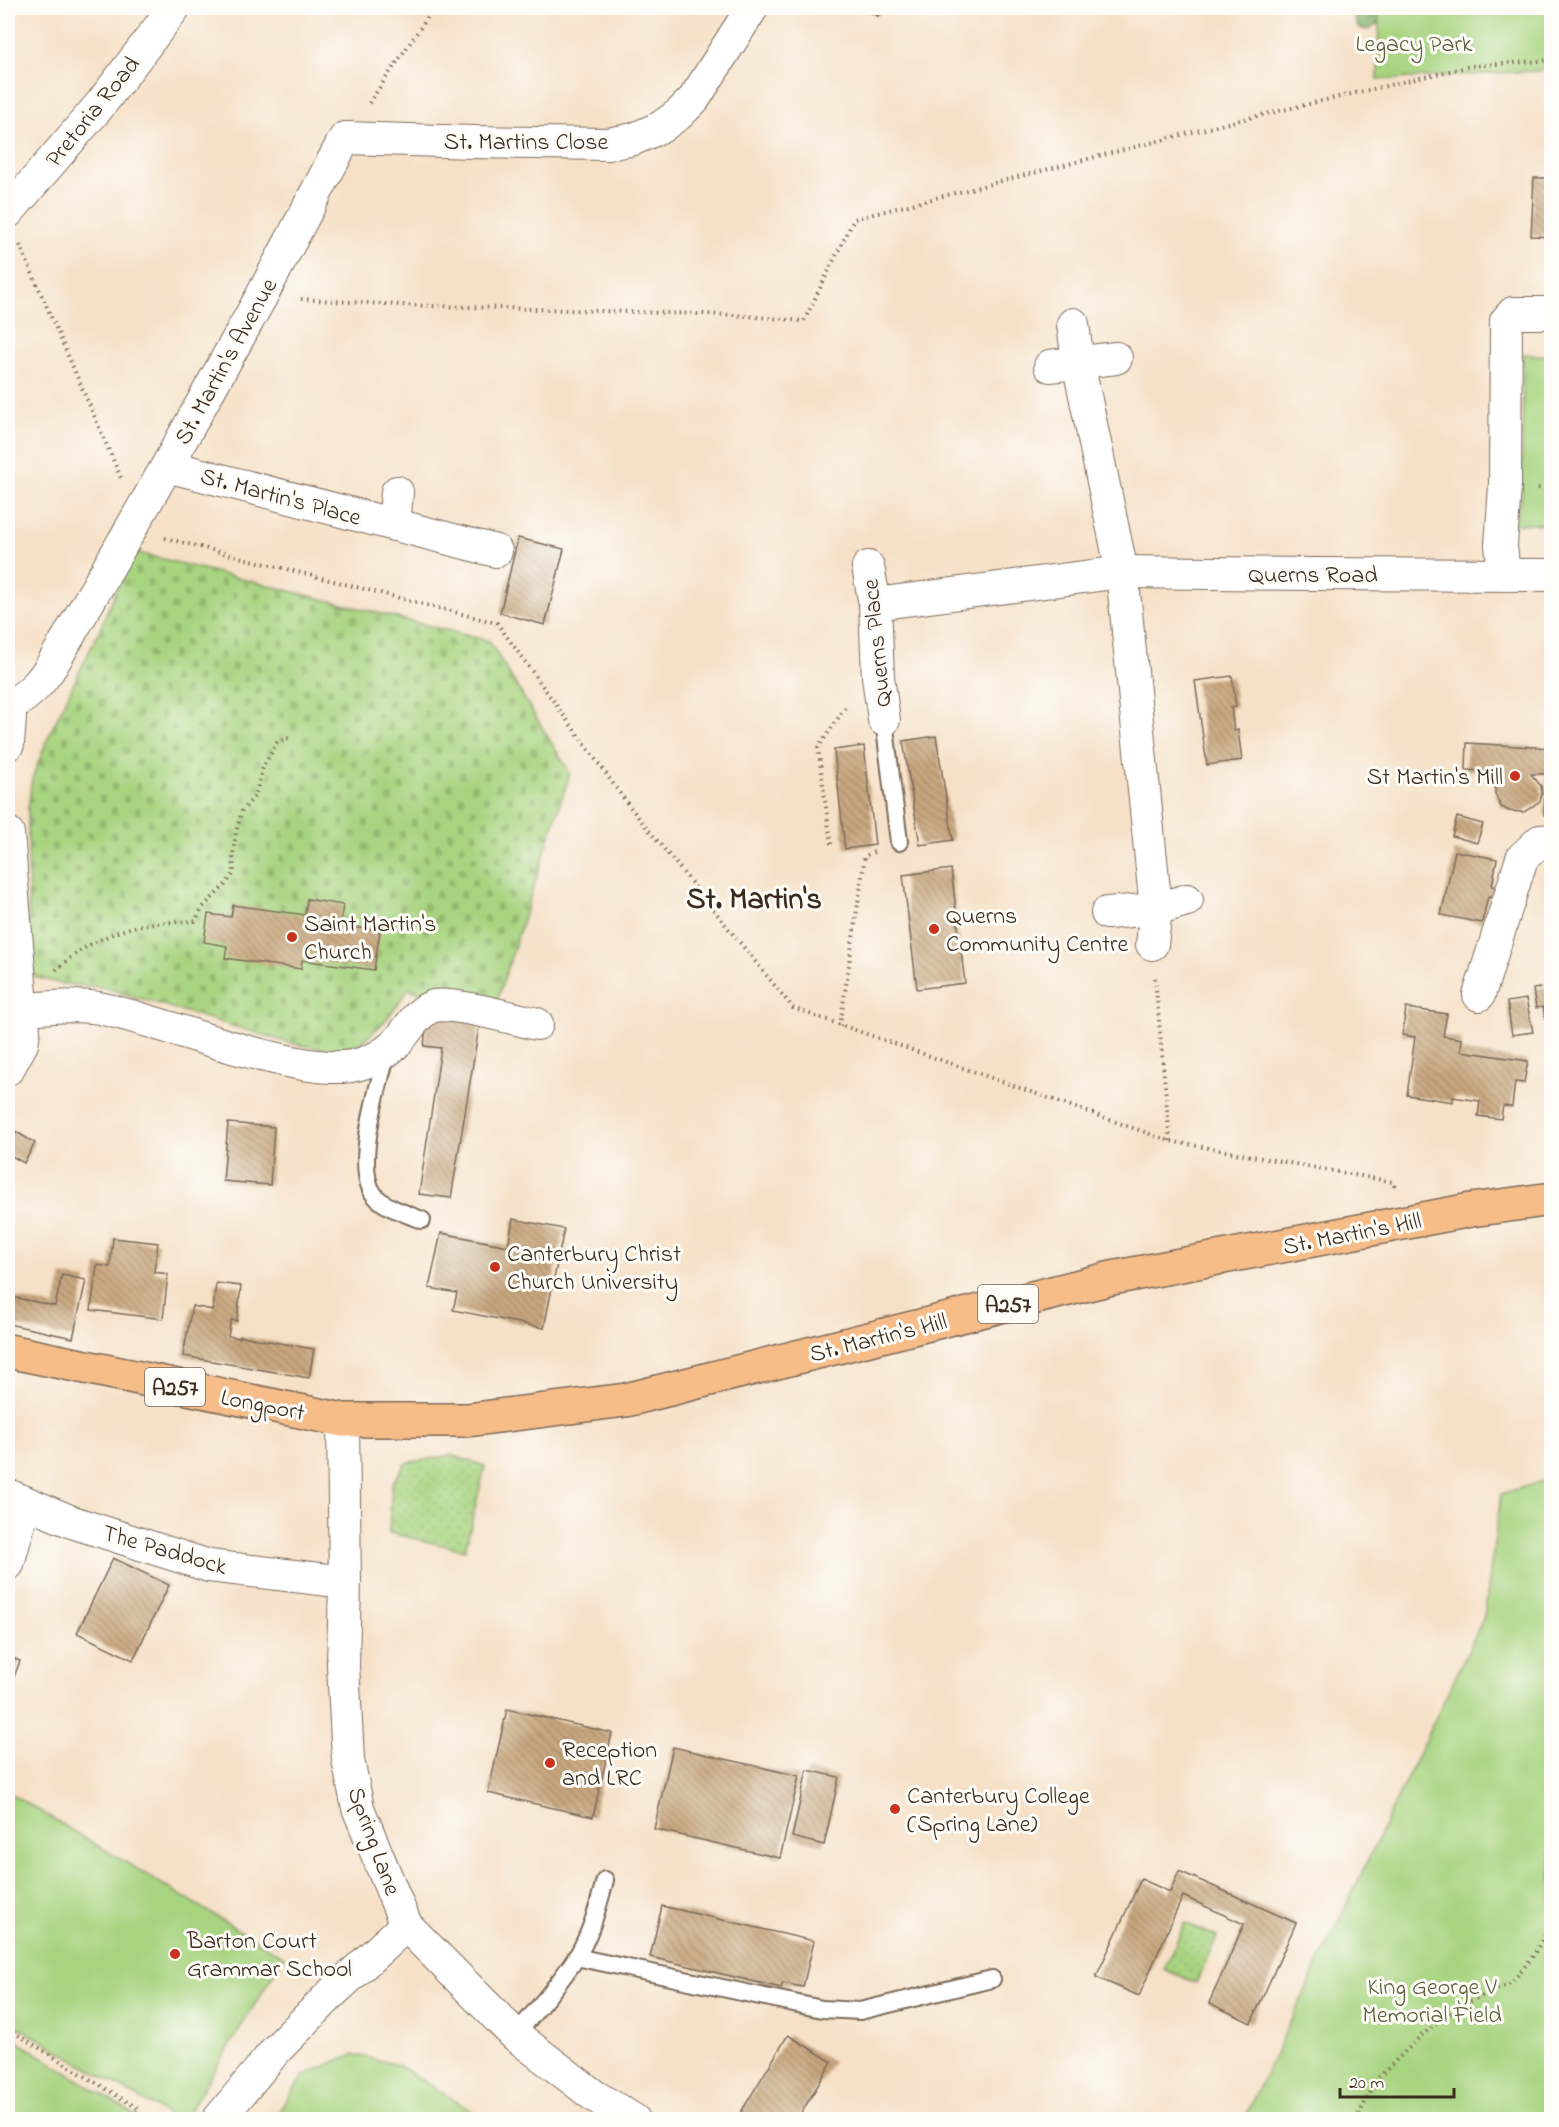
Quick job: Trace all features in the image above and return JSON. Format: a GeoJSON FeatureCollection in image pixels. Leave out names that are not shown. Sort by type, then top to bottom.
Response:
{"type":"FeatureCollection","features":[{"type":"Feature","properties":{"kind":"main road","name":"St. Martin's Hill"},"geometry":{"type":"LineString","coordinates":[[343,1420],[467,1420],[626,1400],[1112,1278],[1471,1210],[1551,1199]]}},
{"type":"Feature","properties":{"kind":"main road","name":"Longport"},"geometry":{"type":"LineString","coordinates":[[8,1352],[343,1420]]}},
{"type":"Feature","properties":{"kind":"street","name":"Pretoria Road"},"geometry":{"type":"LineString","coordinates":[[12,224],[174,8]]}},
{"type":"Feature","properties":{"kind":"street","name":"St. Martins Close"},"geometry":{"type":"LineString","coordinates":[[345,138],[608,144],[634,139],[661,127],[694,99],[752,8]]}},
{"type":"Feature","properties":{"kind":"street","name":"St. Martin's Avenue"},"geometry":{"type":"LineString","coordinates":[[8,706],[29,694],[41,682],[167,466],[261,297],[345,138]]}},
{"type":"Feature","properties":{"kind":"street"},"geometry":{"type":"LineString","coordinates":[[1504,574],[1501,545],[1505,486],[1506,321],[1513,313],[1551,313]]}},
{"type":"Feature","properties":{"kind":"street"},"geometry":{"type":"LineString","coordinates":[[1073,324],[1064,364],[1122,572],[1156,909],[1152,944]]}},
{"type":"Feature","properties":{"kind":"street"},"geometry":{"type":"LineString","coordinates":[[1064,364],[1116,358]]}},
{"type":"Feature","properties":{"kind":"street","name":"St. Martin's Place"},"geometry":{"type":"LineString","coordinates":[[167,466],[496,551]]}},
{"type":"Feature","properties":{"kind":"street","name":"St. Martin's Place"},"geometry":{"type":"LineString","coordinates":[[394,525],[397,492]]}},
{"type":"Feature","properties":{"kind":"street","name":"Querns Place"},"geometry":{"type":"LineString","coordinates":[[868,567],[874,603],[878,677],[884,720]]}},
{"type":"Feature","properties":{"kind":"street","name":"Querns Road"},"geometry":{"type":"LineString","coordinates":[[874,603],[1122,572],[1551,575]]}},
{"type":"Feature","properties":{"kind":"street"},"geometry":{"type":"LineString","coordinates":[[8,706],[8,744]]}},
{"type":"Feature","properties":{"kind":"street"},"geometry":{"type":"LineString","coordinates":[[8,833],[24,1031],[22,1044],[10,1064]]}},
{"type":"Feature","properties":{"kind":"street"},"geometry":{"type":"LineString","coordinates":[[1479,995],[1522,858],[1540,841],[1551,840]]}},
{"type":"Feature","properties":{"kind":"street"},"geometry":{"type":"LineString","coordinates":[[1107,914],[1156,909],[1187,900]]}},
{"type":"Feature","properties":{"kind":"street"},"geometry":{"type":"LineString","coordinates":[[22,1009],[81,1006],[107,1009],[213,1043],[306,1066],[344,1067],[367,1061],[387,1052],[421,1013],[434,1006],[453,1006],[537,1024]]}},
{"type":"Feature","properties":{"kind":"street","name":"Spring Lane"},"geometry":{"type":"LineString","coordinates":[[343,1420],[345,1582],[343,1665],[348,1760],[358,1808],[406,1925],[515,2035],[593,2095],[634,2120]]}},
{"type":"Feature","properties":{"kind":"street","name":"The Paddock"},"geometry":{"type":"LineString","coordinates":[[8,1564],[16,1499],[72,1522],[209,1566],[345,1582]]}},
{"type":"Feature","properties":{"kind":"street"},"geometry":{"type":"LineString","coordinates":[[218,2120],[276,2050],[332,1993],[406,1925]]}},
{"type":"Feature","properties":{"kind":"lane"},"geometry":{"type":"LineString","coordinates":[[884,720],[899,842]]}},
{"type":"Feature","properties":{"kind":"lane"},"geometry":{"type":"LineString","coordinates":[[387,1052],[366,1145],[366,1172],[374,1194],[393,1209],[422,1220]]}},
{"type":"Feature","properties":{"kind":"lane"},"geometry":{"type":"LineString","coordinates":[[515,2035],[539,2008],[576,1957],[594,1919],[605,1880]]}},
{"type":"Feature","properties":{"kind":"lane"},"geometry":{"type":"LineString","coordinates":[[576,1957],[822,2009],[860,2011],[992,1979]]}},
{"type":"Feature","properties":{"kind":"path"},"geometry":{"type":"LineString","coordinates":[[345,138],[434,8]]}},
{"type":"Feature","properties":{"kind":"path"},"geometry":{"type":"LineString","coordinates":[[261,297],[401,305],[734,315],[804,321],[854,219],[1221,125],[1471,66],[1551,60]]}},
{"type":"Feature","properties":{"kind":"path"},"geometry":{"type":"LineString","coordinates":[[12,224],[134,523],[497,623],[630,807],[793,1008],[1170,1141],[1393,1182]]}},
{"type":"Feature","properties":{"kind":"path"},"geometry":{"type":"LineString","coordinates":[[831,844],[818,748],[858,689],[878,677]]}},
{"type":"Feature","properties":{"kind":"path"},"geometry":{"type":"LineString","coordinates":[[22,1009],[66,960],[111,934],[147,924],[195,921],[202,908],[234,873],[233,854],[239,821],[242,811],[255,796],[263,767],[277,743],[286,738],[293,739]]}},
{"type":"Feature","properties":{"kind":"path"},"geometry":{"type":"LineString","coordinates":[[840,1026],[865,856],[899,842]]}},
{"type":"Feature","properties":{"kind":"path"},"geometry":{"type":"LineString","coordinates":[[1152,944],[1170,1141]]}},
{"type":"Feature","properties":{"kind":"path"},"geometry":{"type":"LineString","coordinates":[[1356,2120],[1378,2078],[1422,2036],[1458,2007],[1511,1983],[1531,1959],[1551,1924]]}},
{"type":"Feature","properties":{"kind":"path"},"geometry":{"type":"LineString","coordinates":[[8,2029],[139,2109],[133,2120]]}},
{"type":"Feature","properties":{"kind":"green space"},"geometry":{"type":"Polygon","coordinates":[[[1352,8],[1396,8],[1369,30],[1358,28],[1352,8]]]}},
{"type":"Feature","properties":{"kind":"green space","name":"Legacy Park"},"geometry":{"type":"Polygon","coordinates":[[[1379,8],[1551,8],[1551,70],[1378,80],[1379,8]]]}},
{"type":"Feature","properties":{"kind":"green space"},"geometry":{"type":"Polygon","coordinates":[[[1523,354],[1551,356],[1551,524],[1515,524],[1522,495],[1523,354]]]}},
{"type":"Feature","properties":{"kind":"green space"},"geometry":{"type":"Polygon","coordinates":[[[135,552],[489,641],[570,773],[494,1010],[408,989],[388,1018],[363,1042],[334,1050],[293,1044],[102,987],[63,984],[37,978],[29,970],[28,809],[32,779],[50,733],[99,631],[122,575],[135,552]]]}},
{"type":"Feature","properties":{"kind":"green space"},"geometry":{"type":"Polygon","coordinates":[[[451,1455],[485,1466],[465,1550],[389,1533],[392,1483],[406,1463],[451,1455]]]}},
{"type":"Feature","properties":{"kind":"green space","name":"King George V Memorial Field"},"geometry":{"type":"Polygon","coordinates":[[[1551,1479],[1551,2119],[1244,2119],[1484,1617],[1501,1494],[1551,1479]]]}},
{"type":"Feature","properties":{"kind":"green space"},"geometry":{"type":"Polygon","coordinates":[[[8,1792],[284,1957],[184,2119],[175,2119],[8,2021],[8,1792]]]}},
{"type":"Feature","properties":{"kind":"green space"},"geometry":{"type":"Polygon","coordinates":[[[1185,1923],[1217,1937],[1196,1983],[1164,1969],[1185,1923]]]}},
{"type":"Feature","properties":{"kind":"green space"},"geometry":{"type":"Polygon","coordinates":[[[8,2036],[20,2043],[141,2119],[8,2119],[8,2036]]]}},
{"type":"Feature","properties":{"kind":"green space"},"geometry":{"type":"Polygon","coordinates":[[[353,2054],[398,2065],[485,2119],[273,2119],[304,2075],[353,2054]]]}},
{"type":"Feature","properties":{"kind":"building"},"geometry":{"type":"Polygon","coordinates":[[[861,8],[883,8],[878,16],[861,8]]]}},
{"type":"Feature","properties":{"kind":"building"},"geometry":{"type":"Polygon","coordinates":[[[1534,178],[1548,178],[1547,195],[1552,195],[1552,237],[1531,236],[1534,178]]]}},
{"type":"Feature","properties":{"kind":"building"},"geometry":{"type":"Polygon","coordinates":[[[518,538],[564,549],[545,625],[500,613],[518,538]]]}},
{"type":"Feature","properties":{"kind":"building"},"geometry":{"type":"Polygon","coordinates":[[[1232,676],[1236,707],[1231,707],[1234,731],[1238,730],[1242,760],[1207,765],[1195,681],[1232,676]]]}},
{"type":"Feature","properties":{"kind":"building"},"geometry":{"type":"Polygon","coordinates":[[[936,736],[953,840],[920,845],[903,741],[936,736]]]}},
{"type":"Feature","properties":{"kind":"building","name":"St Martin's Mill"},"geometry":{"type":"Polygon","coordinates":[[[1467,743],[1552,748],[1552,815],[1544,815],[1547,774],[1531,774],[1541,786],[1540,801],[1524,812],[1509,811],[1501,807],[1495,794],[1495,772],[1466,770],[1467,743]]]}},
{"type":"Feature","properties":{"kind":"building"},"geometry":{"type":"Polygon","coordinates":[[[864,746],[875,845],[845,849],[834,750],[864,746]]]}},
{"type":"Feature","properties":{"kind":"building"},"geometry":{"type":"Polygon","coordinates":[[[1457,817],[1483,824],[1477,843],[1452,836],[1457,817]]]}},
{"type":"Feature","properties":{"kind":"building"},"geometry":{"type":"Polygon","coordinates":[[[1455,851],[1497,859],[1492,886],[1499,888],[1497,899],[1488,897],[1482,923],[1441,915],[1455,851]]]}},
{"type":"Feature","properties":{"kind":"building","name":"Querns Community Centre"},"geometry":{"type":"Polygon","coordinates":[[[951,869],[965,983],[917,989],[903,875],[951,869]]]}},
{"type":"Feature","properties":{"kind":"building","name":"Saint Martin's Church"},"geometry":{"type":"Polygon","coordinates":[[[307,899],[343,905],[340,925],[380,931],[374,970],[302,960],[301,969],[225,958],[227,946],[204,942],[208,914],[231,917],[233,905],[305,915],[307,899]]]}},
{"type":"Feature","properties":{"kind":"building"},"geometry":{"type":"Polygon","coordinates":[[[1552,986],[1552,1018],[1545,1019],[1543,1007],[1536,1008],[1533,989],[1552,986]]]}},
{"type":"Feature","properties":{"kind":"building"},"geometry":{"type":"Polygon","coordinates":[[[1526,999],[1533,1032],[1512,1035],[1507,1002],[1526,999]]]}},
{"type":"Feature","properties":{"kind":"building"},"geometry":{"type":"Polygon","coordinates":[[[1406,1008],[1447,1014],[1443,1036],[1462,1039],[1461,1051],[1528,1061],[1524,1083],[1515,1082],[1512,1107],[1503,1106],[1501,1119],[1478,1116],[1480,1101],[1453,1097],[1453,1102],[1407,1095],[1415,1037],[1402,1035],[1406,1008]]]}},
{"type":"Feature","properties":{"kind":"building"},"geometry":{"type":"Polygon","coordinates":[[[428,1010],[480,1021],[451,1198],[419,1194],[441,1048],[424,1046],[428,1010]]]}},
{"type":"Feature","properties":{"kind":"building"},"geometry":{"type":"Polygon","coordinates":[[[228,1123],[274,1127],[270,1185],[223,1181],[228,1123]]]}},
{"type":"Feature","properties":{"kind":"building"},"geometry":{"type":"Polygon","coordinates":[[[8,1127],[35,1143],[24,1163],[8,1154],[8,1127]]]}},
{"type":"Feature","properties":{"kind":"building","name":"Canterbury Christ Church University"},"geometry":{"type":"Polygon","coordinates":[[[513,1219],[564,1229],[544,1328],[453,1310],[457,1293],[429,1288],[441,1233],[508,1246],[513,1219]]]}},
{"type":"Feature","properties":{"kind":"building"},"geometry":{"type":"Polygon","coordinates":[[[113,1238],[158,1243],[154,1272],[168,1274],[163,1319],[91,1310],[97,1265],[110,1267],[113,1238]]]}},
{"type":"Feature","properties":{"kind":"building"},"geometry":{"type":"Polygon","coordinates":[[[62,1275],[86,1280],[73,1338],[8,1324],[8,1296],[55,1306],[62,1275]]]}},
{"type":"Feature","properties":{"kind":"building"},"geometry":{"type":"Polygon","coordinates":[[[216,1283],[241,1286],[237,1321],[231,1320],[228,1336],[314,1349],[309,1378],[183,1356],[192,1306],[213,1310],[216,1283]]]}},
{"type":"Feature","properties":{"kind":"building"},"geometry":{"type":"Polygon","coordinates":[[[113,1558],[169,1585],[133,1660],[77,1633],[113,1558]]]}},
{"type":"Feature","properties":{"kind":"building"},"geometry":{"type":"Polygon","coordinates":[[[8,1656],[20,1661],[8,1693],[8,1656]]]}},
{"type":"Feature","properties":{"kind":"building","name":"Reception and LRC"},"geometry":{"type":"Polygon","coordinates":[[[507,1709],[612,1733],[593,1817],[488,1793],[507,1709]]]}},
{"type":"Feature","properties":{"kind":"building"},"geometry":{"type":"Polygon","coordinates":[[[673,1747],[799,1776],[780,1858],[654,1829],[673,1747]]]}},
{"type":"Feature","properties":{"kind":"building"},"geometry":{"type":"Polygon","coordinates":[[[807,1770],[839,1777],[824,1845],[792,1837],[807,1770]]]}},
{"type":"Feature","properties":{"kind":"building"},"geometry":{"type":"Polygon","coordinates":[[[1179,1871],[1296,1923],[1251,2023],[1209,2003],[1244,1924],[1183,1896],[1139,1996],[1096,1977],[1141,1879],[1170,1892],[1179,1871]]]}},
{"type":"Feature","properties":{"kind":"building"},"geometry":{"type":"Polygon","coordinates":[[[662,1906],[814,1941],[803,1987],[783,1983],[781,1988],[650,1957],[662,1906]]]}},
{"type":"Feature","properties":{"kind":"building"},"geometry":{"type":"Polygon","coordinates":[[[788,2035],[832,2062],[797,2120],[742,2120],[738,2117],[788,2035]]]}},
{"type":"Feature","properties":{"kind":"place","name":"St Martin's Mill"},"geometry":{"type":"Point","coordinates":[1515,776]}},
{"type":"Feature","properties":{"kind":"place","name":"Querns Community Centre"},"geometry":{"type":"Point","coordinates":[934,929]}},
{"type":"Feature","properties":{"kind":"place","name":"Saint Martin's Church"},"geometry":{"type":"Point","coordinates":[292,937]}},
{"type":"Feature","properties":{"kind":"place","name":"Canterbury Christ Church University"},"geometry":{"type":"Point","coordinates":[495,1267]}},
{"type":"Feature","properties":{"kind":"place","name":"Reception and LRC"},"geometry":{"type":"Point","coordinates":[550,1763]}},
{"type":"Feature","properties":{"kind":"place","name":"Canterbury College (Spring Lane)"},"geometry":{"type":"Point","coordinates":[895,1809]}},
{"type":"Feature","properties":{"kind":"place","name":"Barton Court Grammar School"},"geometry":{"type":"Point","coordinates":[175,1954]}},
{"type":"Feature","properties":{"kind":"district","name":"St. Martin's"},"geometry":{"type":"Point","coordinates":[754,898]}}]}
